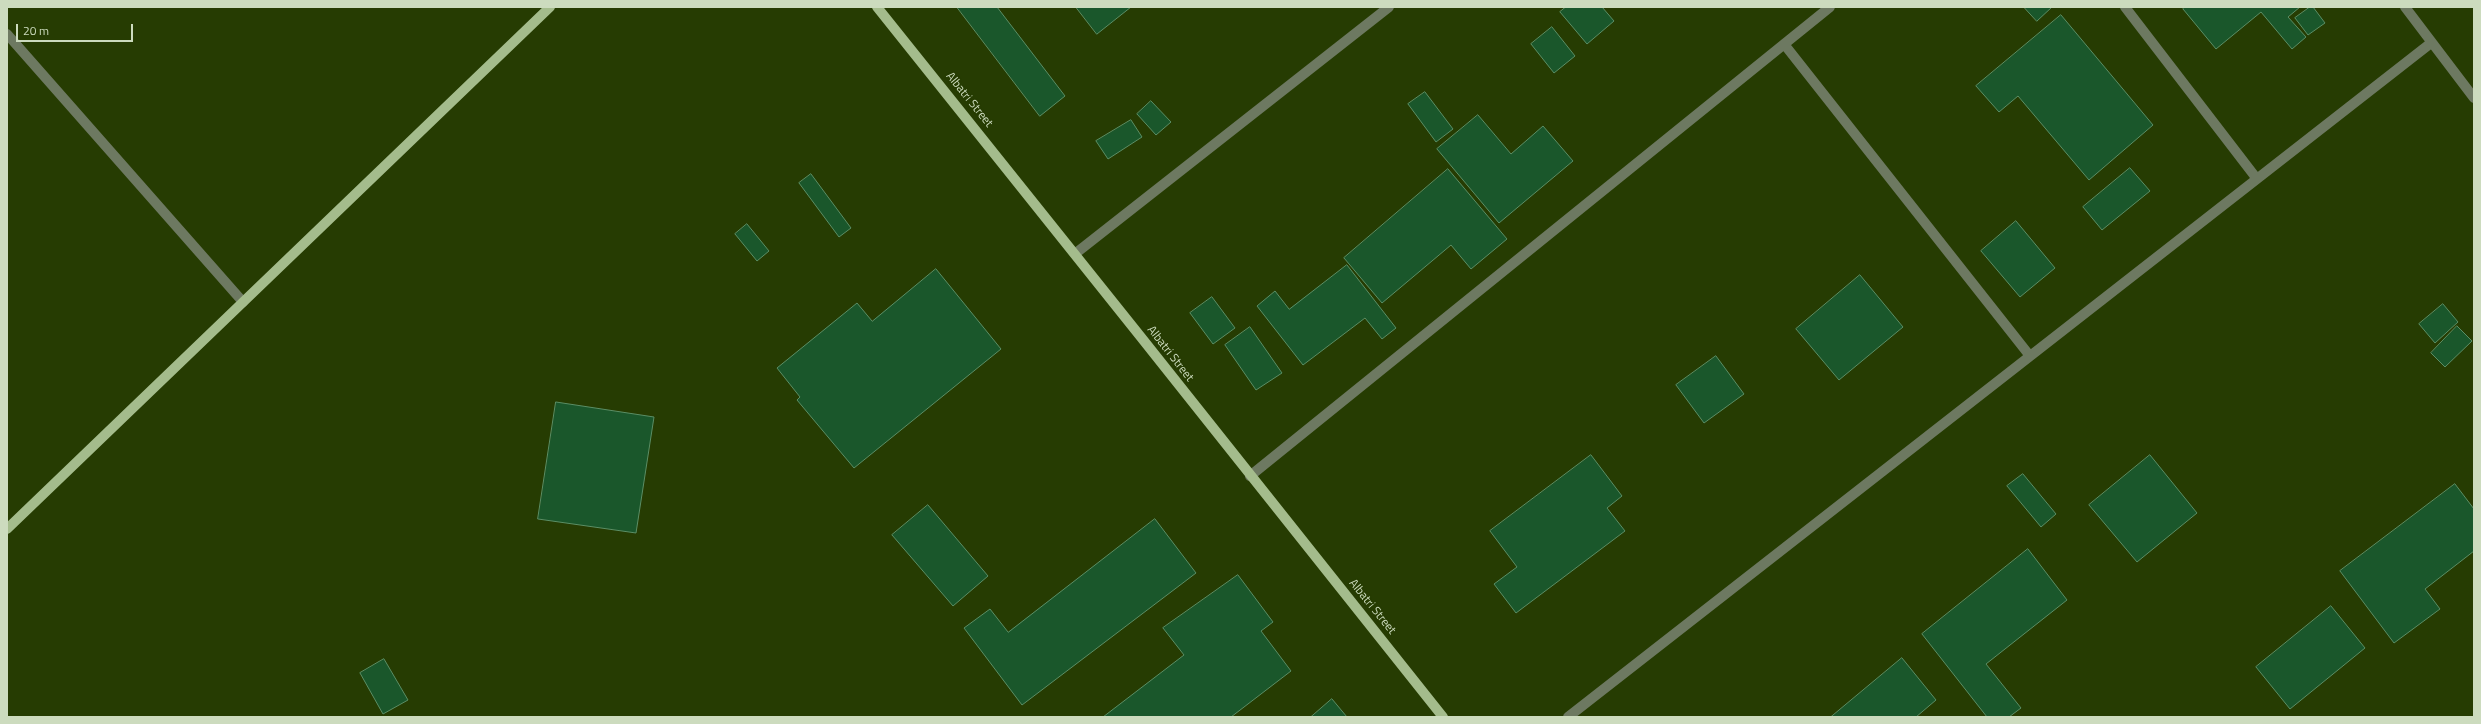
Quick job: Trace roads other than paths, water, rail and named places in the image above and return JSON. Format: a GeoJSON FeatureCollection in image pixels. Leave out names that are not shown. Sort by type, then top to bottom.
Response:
{"type":"FeatureCollection","features":[{"type":"Feature","properties":{"kind":"main road"},"geometry":{"type":"LineString","coordinates":[[7,529],[550,7]]}},
{"type":"Feature","properties":{"kind":"main road","name":"Albatri Street"},"geometry":{"type":"LineString","coordinates":[[877,7],[1076,253],[1250,476],[1443,717]]}},
{"type":"Feature","properties":{"kind":"street"},"geometry":{"type":"LineString","coordinates":[[1076,253],[1389,7]]}},
{"type":"Feature","properties":{"kind":"street"},"geometry":{"type":"LineString","coordinates":[[1250,476],[1830,7]]}},
{"type":"Feature","properties":{"kind":"street"},"geometry":{"type":"LineString","coordinates":[[2125,7],[2257,179]]}},
{"type":"Feature","properties":{"kind":"street"},"geometry":{"type":"LineString","coordinates":[[2405,7],[2431,44],[2474,98]]}},
{"type":"Feature","properties":{"kind":"street"},"geometry":{"type":"LineString","coordinates":[[7,34],[243,302]]}},
{"type":"Feature","properties":{"kind":"street"},"geometry":{"type":"LineString","coordinates":[[1784,44],[2030,356]]}},
{"type":"Feature","properties":{"kind":"street"},"geometry":{"type":"LineString","coordinates":[[1568,717],[2431,44]]}}]}
